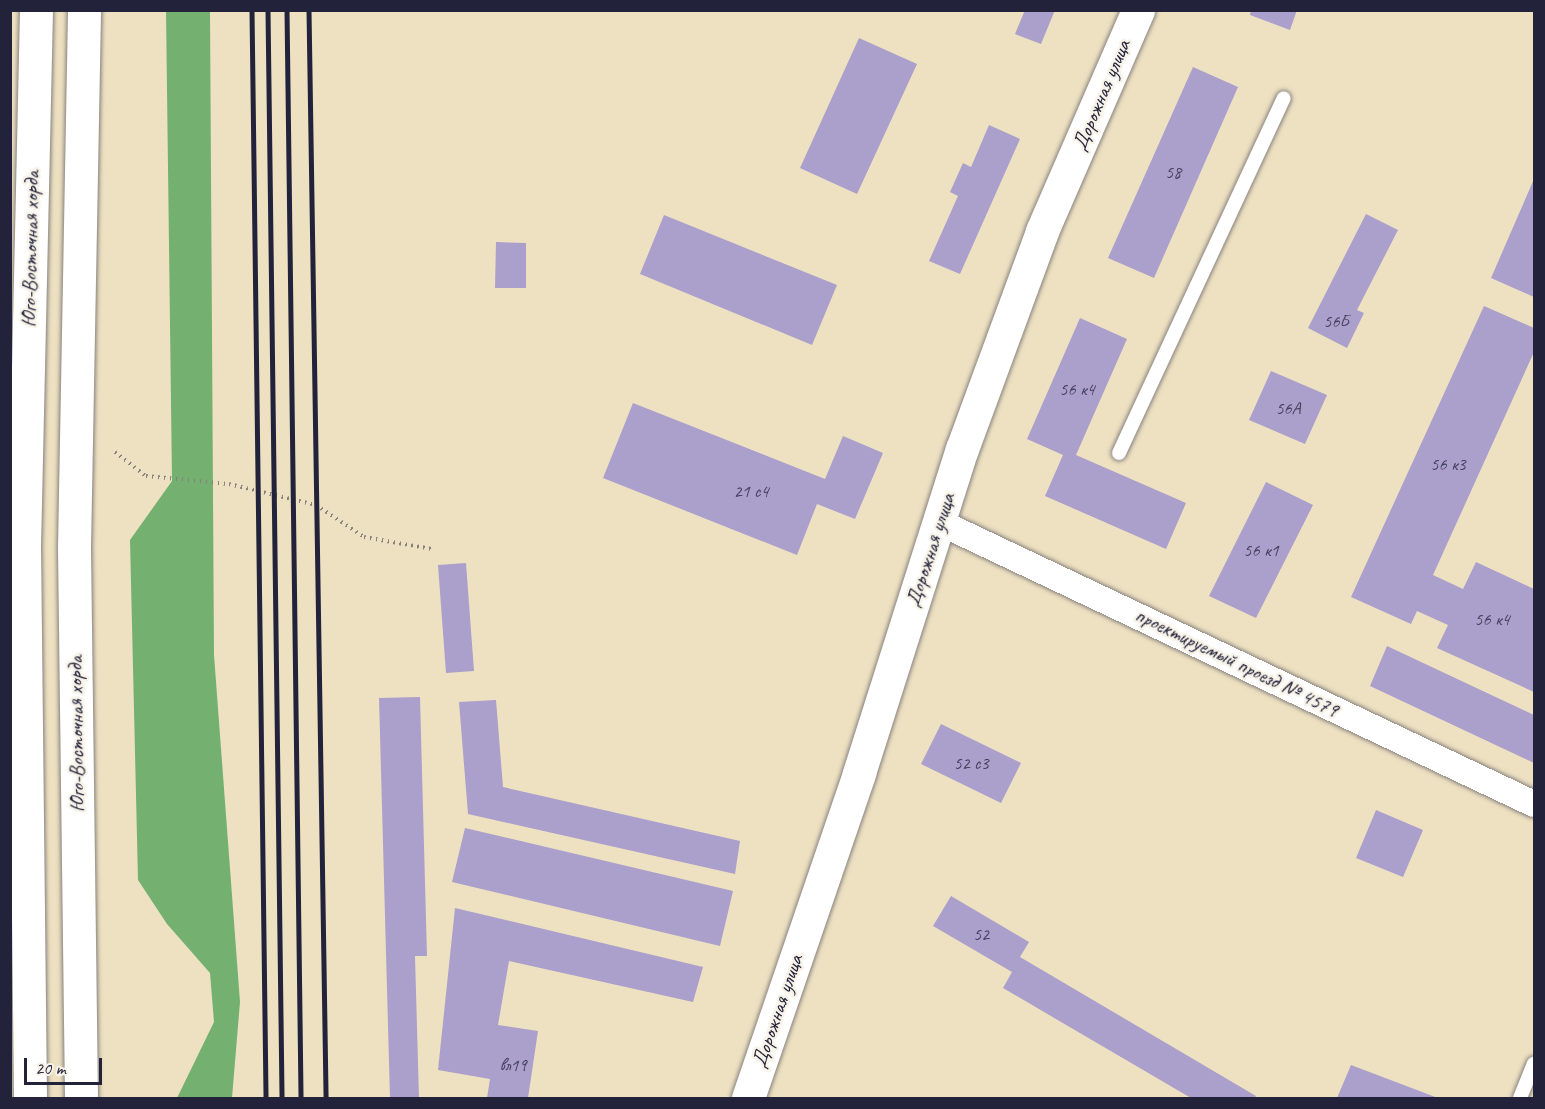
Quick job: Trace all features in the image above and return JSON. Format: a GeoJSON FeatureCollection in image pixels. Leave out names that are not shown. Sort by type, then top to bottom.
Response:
{"type":"FeatureCollection","features":[{"type":"Feature","properties":{"kind":"main road","name":"Юго-Восточная хорда"},"geometry":{"type":"LineString","coordinates":[[30,1098],[24,547],[36,10]]}},
{"type":"Feature","properties":{"kind":"main road","name":"Юго-Восточная хорда"},"geometry":{"type":"LineString","coordinates":[[81,1098],[74,547],[84,10]]}},
{"type":"Feature","properties":{"kind":"main road","name":"Дорожная улица"},"geometry":{"type":"LineString","coordinates":[[748,1098],[859,773],[962,449],[1042,231],[1138,10]]}},
{"type":"Feature","properties":{"kind":"street","name":"проектируемый проезд № 4579"},"geometry":{"type":"LineString","coordinates":[[939,522],[1534,804]]}},
{"type":"Feature","properties":{"kind":"lane"},"geometry":{"type":"LineString","coordinates":[[1119,453],[1284,98]]}},
{"type":"Feature","properties":{"kind":"lane"},"geometry":{"type":"LineString","coordinates":[[1520,1098],[1534,1064]]}},
{"type":"Feature","properties":{"kind":"path"},"geometry":{"type":"LineString","coordinates":[[115,452],[146,476],[229,484],[316,505],[364,537],[432,549]]}},
{"type":"Feature","properties":{"kind":"green space"},"geometry":{"type":"Polygon","coordinates":[[[166,11],[210,11],[214,655],[240,1002],[232,1098],[177,1098],[214,1022],[210,973],[167,924],[138,880],[130,540],[172,481],[166,11]]]}},
{"type":"Feature","properties":{"kind":"building"},"geometry":{"type":"Polygon","coordinates":[[[1025,10],[1055,10],[1041,44],[1015,34],[1025,10]]]}},
{"type":"Feature","properties":{"kind":"building"},"geometry":{"type":"Polygon","coordinates":[[[1251,10],[1297,10],[1290,30],[1250,15],[1251,10]]]}},
{"type":"Feature","properties":{"kind":"building"},"geometry":{"type":"Polygon","coordinates":[[[859,38],[917,64],[857,194],[800,168],[859,38]]]}},
{"type":"Feature","properties":{"kind":"building"},"geometry":{"type":"Polygon","coordinates":[[[1193,67],[1238,87],[1154,278],[1108,258],[1193,67]]]}},
{"type":"Feature","properties":{"kind":"building"},"geometry":{"type":"Polygon","coordinates":[[[989,125],[1020,139],[960,274],[929,261],[958,196],[950,192],[963,163],[971,167],[989,125]]]}},
{"type":"Feature","properties":{"kind":"building"},"geometry":{"type":"Polygon","coordinates":[[[1534,179],[1534,297],[1491,278],[1534,179]]]}},
{"type":"Feature","properties":{"kind":"building"},"geometry":{"type":"Polygon","coordinates":[[[1366,214],[1398,230],[1357,310],[1364,313],[1347,348],[1308,328],[1366,214]]]}},
{"type":"Feature","properties":{"kind":"building"},"geometry":{"type":"Polygon","coordinates":[[[664,215],[837,285],[812,345],[640,274],[664,215]]]}},
{"type":"Feature","properties":{"kind":"building"},"geometry":{"type":"Polygon","coordinates":[[[496,242],[526,243],[526,288],[495,288],[496,242]]]}},
{"type":"Feature","properties":{"kind":"building"},"geometry":{"type":"Polygon","coordinates":[[[1484,306],[1534,328],[1534,352],[1433,575],[1463,589],[1476,562],[1534,589],[1534,692],[1437,648],[1448,625],[1417,611],[1411,624],[1351,597],[1484,306]]]}},
{"type":"Feature","properties":{"kind":"building"},"geometry":{"type":"Polygon","coordinates":[[[1080,318],[1127,339],[1076,455],[1186,503],[1166,549],[1045,496],[1063,455],[1027,439],[1080,318]]]}},
{"type":"Feature","properties":{"kind":"building"},"geometry":{"type":"Polygon","coordinates":[[[1271,371],[1327,395],[1305,444],[1249,420],[1271,371]]]}},
{"type":"Feature","properties":{"kind":"building"},"geometry":{"type":"Polygon","coordinates":[[[633,403],[825,479],[843,436],[883,453],[855,519],[817,504],[797,555],[603,478],[633,403]]]}},
{"type":"Feature","properties":{"kind":"building"},"geometry":{"type":"Polygon","coordinates":[[[1266,482],[1313,505],[1256,618],[1209,596],[1266,482]]]}},
{"type":"Feature","properties":{"kind":"building"},"geometry":{"type":"Polygon","coordinates":[[[466,563],[474,671],[446,673],[438,565],[466,563]]]}},
{"type":"Feature","properties":{"kind":"building"},"geometry":{"type":"Polygon","coordinates":[[[1387,646],[1534,715],[1534,763],[1370,686],[1387,646]]]}},
{"type":"Feature","properties":{"kind":"building"},"geometry":{"type":"Polygon","coordinates":[[[420,697],[427,956],[415,956],[419,1098],[390,1098],[379,698],[420,697]]]}},
{"type":"Feature","properties":{"kind":"building"},"geometry":{"type":"Polygon","coordinates":[[[496,700],[503,787],[740,841],[735,874],[468,814],[459,702],[496,700]]]}},
{"type":"Feature","properties":{"kind":"building"},"geometry":{"type":"Polygon","coordinates":[[[941,724],[1021,763],[1001,803],[921,764],[941,724]]]}},
{"type":"Feature","properties":{"kind":"building"},"geometry":{"type":"Polygon","coordinates":[[[1376,810],[1423,830],[1403,877],[1356,858],[1376,810]]]}},
{"type":"Feature","properties":{"kind":"building"},"geometry":{"type":"Polygon","coordinates":[[[465,828],[733,891],[720,946],[452,882],[465,828]]]}},
{"type":"Feature","properties":{"kind":"building"},"geometry":{"type":"Polygon","coordinates":[[[951,896],[1029,942],[1020,957],[1256,1096],[1255,1098],[1191,1098],[1003,988],[1012,972],[933,926],[951,896]]]}},
{"type":"Feature","properties":{"kind":"building"},"geometry":{"type":"Polygon","coordinates":[[[455,908],[703,967],[693,1002],[509,961],[498,1025],[538,1031],[528,1098],[487,1098],[490,1079],[438,1070],[455,908]]]}},
{"type":"Feature","properties":{"kind":"building"},"geometry":{"type":"Polygon","coordinates":[[[1351,1065],[1438,1098],[1337,1098],[1351,1065]]]}},
{"type":"Feature","properties":{"kind":"railway"},"geometry":{"type":"LineString","coordinates":[[252,10],[266,1098]]}},
{"type":"Feature","properties":{"kind":"railway"},"geometry":{"type":"LineString","coordinates":[[268,10],[282,1098]]}},
{"type":"Feature","properties":{"kind":"railway"},"geometry":{"type":"LineString","coordinates":[[287,10],[301,1098]]}},
{"type":"Feature","properties":{"kind":"railway"},"geometry":{"type":"LineString","coordinates":[[309,10],[326,1098]]}}]}
